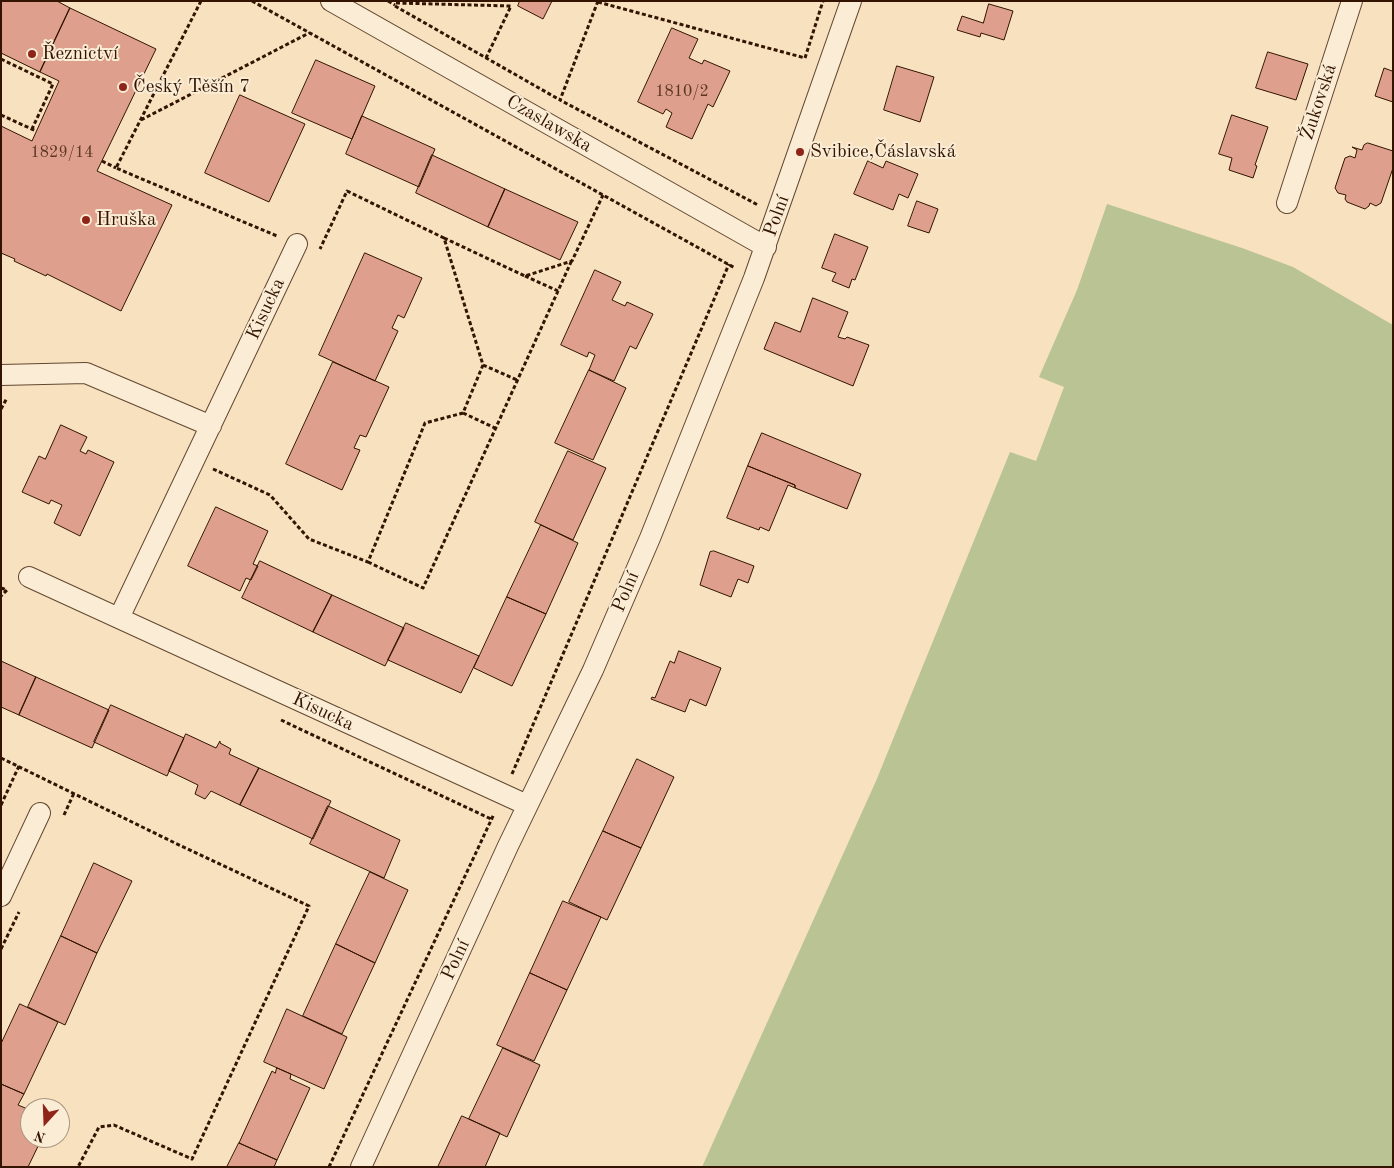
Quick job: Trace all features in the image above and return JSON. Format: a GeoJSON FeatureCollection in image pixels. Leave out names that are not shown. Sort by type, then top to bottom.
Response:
{"type":"FeatureCollection","features":[{"type":"Feature","properties":{"kind":"street","name":"Czaslawska"},"geometry":{"type":"LineString","coordinates":[[331,1],[766,247]]}},
{"type":"Feature","properties":{"kind":"street","name":"Polní"},"geometry":{"type":"LineString","coordinates":[[362,1167],[527,805],[593,670],[631,582],[766,247],[851,1]]}},
{"type":"Feature","properties":{"kind":"street","name":"Žukovská"},"geometry":{"type":"LineString","coordinates":[[1287,203],[1352,1]]}},
{"type":"Feature","properties":{"kind":"street","name":"Kisucka"},"geometry":{"type":"LineString","coordinates":[[119,618],[297,244]]}},
{"type":"Feature","properties":{"kind":"street"},"geometry":{"type":"LineString","coordinates":[[1,375],[86,373],[210,426]]}},
{"type":"Feature","properties":{"kind":"street","name":"Kisucka"},"geometry":{"type":"LineString","coordinates":[[29,576],[527,805]]}},
{"type":"Feature","properties":{"kind":"street"},"geometry":{"type":"LineString","coordinates":[[1,896],[40,813]]}},
{"type":"Feature","properties":{"kind":"path"},"geometry":{"type":"LineString","coordinates":[[116,168],[201,1]]}},
{"type":"Feature","properties":{"kind":"path"},"geometry":{"type":"LineString","coordinates":[[252,1],[754,278]]}},
{"type":"Feature","properties":{"kind":"path"},"geometry":{"type":"LineString","coordinates":[[388,1],[396,3],[511,6],[486,58]]}},
{"type":"Feature","properties":{"kind":"path"},"geometry":{"type":"LineString","coordinates":[[560,100],[598,2],[805,58]]}},
{"type":"Feature","properties":{"kind":"path"},"geometry":{"type":"LineString","coordinates":[[396,3],[486,58],[560,100],[758,205]]}},
{"type":"Feature","properties":{"kind":"path"},"geometry":{"type":"LineString","coordinates":[[140,120],[309,33]]}},
{"type":"Feature","properties":{"kind":"path"},"geometry":{"type":"LineString","coordinates":[[1,59],[53,84],[32,129]]}},
{"type":"Feature","properties":{"kind":"path"},"geometry":{"type":"LineString","coordinates":[[1,115],[36,131]]}},
{"type":"Feature","properties":{"kind":"path"},"geometry":{"type":"LineString","coordinates":[[102,161],[319,252],[347,191],[558,291]]}},
{"type":"Feature","properties":{"kind":"path"},"geometry":{"type":"LineString","coordinates":[[194,460],[270,495],[309,539],[368,562],[423,588],[603,195]]}},
{"type":"Feature","properties":{"kind":"path"},"geometry":{"type":"LineString","coordinates":[[444,238],[482,365],[463,412]]}},
{"type":"Feature","properties":{"kind":"path"},"geometry":{"type":"LineString","coordinates":[[525,276],[572,261]]}},
{"type":"Feature","properties":{"kind":"path"},"geometry":{"type":"LineString","coordinates":[[329,1167],[503,794],[729,264]]}},
{"type":"Feature","properties":{"kind":"path"},"geometry":{"type":"LineString","coordinates":[[482,365],[517,380]]}},
{"type":"Feature","properties":{"kind":"path"},"geometry":{"type":"LineString","coordinates":[[368,562],[426,423],[463,412],[495,428]]}},
{"type":"Feature","properties":{"kind":"path"},"geometry":{"type":"LineString","coordinates":[[1,588],[7,590],[1,596]]}},
{"type":"Feature","properties":{"kind":"path"},"geometry":{"type":"LineString","coordinates":[[1,758],[309,906],[192,1159],[114,1125],[98,1127],[78,1167]]}},
{"type":"Feature","properties":{"kind":"path"},"geometry":{"type":"LineString","coordinates":[[1,805],[19,766]]}},
{"type":"Feature","properties":{"kind":"green space"},"geometry":{"type":"Polygon","coordinates":[[[1107,204],[1242,248],[1293,267],[1393,325],[1393,1167],[702,1167],[876,781],[1010,452],[1036,461],[1064,387],[1039,377],[1077,290],[1107,204]]]}},
{"type":"Feature","properties":{"kind":"building"},"geometry":{"type":"Polygon","coordinates":[[[1,1],[57,1],[70,8],[40,72],[1,53],[1,1]]]}},
{"type":"Feature","properties":{"kind":"building"},"geometry":{"type":"Polygon","coordinates":[[[520,1],[552,1],[543,19],[518,6],[520,1]]]}},
{"type":"Feature","properties":{"kind":"building"},"geometry":{"type":"Polygon","coordinates":[[[989,4],[1013,11],[1004,40],[981,33],[980,37],[957,30],[962,16],[983,23],[989,4]]]}},
{"type":"Feature","properties":{"kind":"building"},"geometry":{"type":"Polygon","coordinates":[[[70,8],[156,49],[97,171],[172,205],[121,311],[47,274],[46,276],[14,261],[15,259],[1,253],[1,126],[32,141],[59,81],[40,72],[70,8]]]}},
{"type":"Feature","properties":{"kind":"building"},"geometry":{"type":"Polygon","coordinates":[[[672,28],[698,39],[689,58],[702,64],[704,60],[730,71],[713,107],[708,104],[692,139],[666,127],[672,113],[666,109],[663,114],[638,102],[672,28]]]}},
{"type":"Feature","properties":{"kind":"building"},"geometry":{"type":"Polygon","coordinates":[[[1268,52],[1308,64],[1296,100],[1256,88],[1268,52]]]}},
{"type":"Feature","properties":{"kind":"building"},"geometry":{"type":"Polygon","coordinates":[[[316,60],[375,86],[352,139],[292,113],[316,60]]]}},
{"type":"Feature","properties":{"kind":"building"},"geometry":{"type":"Polygon","coordinates":[[[897,66],[934,77],[920,122],[884,110],[897,66]]]}},
{"type":"Feature","properties":{"kind":"building"},"geometry":{"type":"Polygon","coordinates":[[[1393,67],[1393,102],[1375,96],[1384,68],[1392,71],[1393,67]]]}},
{"type":"Feature","properties":{"kind":"building"},"geometry":{"type":"Polygon","coordinates":[[[240,95],[305,124],[269,202],[205,173],[240,95]]]}},
{"type":"Feature","properties":{"kind":"building"},"geometry":{"type":"Polygon","coordinates":[[[1232,115],[1268,127],[1255,165],[1257,166],[1253,178],[1229,170],[1232,158],[1219,154],[1232,115]]]}},
{"type":"Feature","properties":{"kind":"building"},"geometry":{"type":"Polygon","coordinates":[[[362,116],[435,149],[419,187],[346,154],[362,116]]]}},
{"type":"Feature","properties":{"kind":"building"},"geometry":{"type":"Polygon","coordinates":[[[1368,143],[1393,151],[1393,168],[1381,203],[1376,206],[1370,203],[1365,209],[1347,202],[1345,199],[1346,195],[1338,193],[1335,188],[1345,158],[1350,156],[1355,158],[1357,150],[1352,147],[1362,150],[1364,145],[1368,143]]]}},
{"type":"Feature","properties":{"kind":"building"},"geometry":{"type":"Polygon","coordinates":[[[432,155],[505,189],[488,227],[416,193],[432,155]]]}},
{"type":"Feature","properties":{"kind":"building"},"geometry":{"type":"Polygon","coordinates":[[[868,161],[883,168],[886,161],[918,174],[908,198],[899,194],[893,210],[854,194],[868,161]]]}},
{"type":"Feature","properties":{"kind":"building"},"geometry":{"type":"Polygon","coordinates":[[[505,189],[578,222],[560,260],[488,227],[505,189]]]}},
{"type":"Feature","properties":{"kind":"building"},"geometry":{"type":"Polygon","coordinates":[[[917,201],[938,209],[929,233],[908,226],[917,201]]]}},
{"type":"Feature","properties":{"kind":"building"},"geometry":{"type":"Polygon","coordinates":[[[835,234],[868,247],[855,280],[852,279],[849,288],[832,281],[836,273],[822,268],[835,234]]]}},
{"type":"Feature","properties":{"kind":"building"},"geometry":{"type":"Polygon","coordinates":[[[365,253],[422,278],[404,318],[398,315],[392,328],[398,331],[375,381],[319,355],[365,253]]]}},
{"type":"Feature","properties":{"kind":"building"},"geometry":{"type":"Polygon","coordinates":[[[595,270],[621,282],[612,300],[625,306],[627,302],[653,314],[636,349],[630,346],[614,381],[589,370],[595,355],[589,352],[587,357],[561,345],[595,270]]]}},
{"type":"Feature","properties":{"kind":"building"},"geometry":{"type":"Polygon","coordinates":[[[813,298],[848,312],[838,337],[845,339],[847,337],[869,345],[853,386],[764,349],[775,322],[800,332],[813,298]]]}},
{"type":"Feature","properties":{"kind":"building"},"geometry":{"type":"Polygon","coordinates":[[[333,362],[389,387],[366,437],[360,435],[354,448],[360,450],[342,490],[286,464],[333,362]]]}},
{"type":"Feature","properties":{"kind":"building"},"geometry":{"type":"Polygon","coordinates":[[[589,370],[626,388],[593,460],[555,443],[589,370]]]}},
{"type":"Feature","properties":{"kind":"building"},"geometry":{"type":"Polygon","coordinates":[[[61,425],[87,437],[80,451],[86,454],[88,450],[114,462],[80,536],[54,523],[62,505],[51,500],[49,504],[22,492],[39,456],[45,459],[61,425]]]}},
{"type":"Feature","properties":{"kind":"building"},"geometry":{"type":"Polygon","coordinates":[[[762,433],[861,474],[847,509],[748,466],[762,433]]]}},
{"type":"Feature","properties":{"kind":"building"},"geometry":{"type":"Polygon","coordinates":[[[568,451],[606,468],[573,540],[535,522],[568,451]]]}},
{"type":"Feature","properties":{"kind":"building"},"geometry":{"type":"Polygon","coordinates":[[[748,466],[795,485],[795,488],[788,485],[769,531],[760,527],[759,530],[727,518],[748,466]]]}},
{"type":"Feature","properties":{"kind":"building"},"geometry":{"type":"Polygon","coordinates":[[[216,507],[268,531],[253,564],[258,566],[251,580],[246,578],[240,591],[188,566],[216,507]]]}},
{"type":"Feature","properties":{"kind":"building"},"geometry":{"type":"Polygon","coordinates":[[[541,525],[578,543],[546,614],[507,597],[541,525]]]}},
{"type":"Feature","properties":{"kind":"building"},"geometry":{"type":"Polygon","coordinates":[[[714,551],[754,566],[748,583],[738,579],[731,597],[700,585],[710,552],[714,551]]]}},
{"type":"Feature","properties":{"kind":"building"},"geometry":{"type":"Polygon","coordinates":[[[260,561],[332,595],[313,632],[242,598],[260,561]]]}},
{"type":"Feature","properties":{"kind":"building"},"geometry":{"type":"Polygon","coordinates":[[[332,595],[404,628],[385,666],[313,632],[332,595]]]}},
{"type":"Feature","properties":{"kind":"building"},"geometry":{"type":"Polygon","coordinates":[[[507,597],[546,614],[512,686],[474,668],[507,597]]]}},
{"type":"Feature","properties":{"kind":"building"},"geometry":{"type":"Polygon","coordinates":[[[406,623],[479,656],[461,693],[388,660],[406,623]]]}},
{"type":"Feature","properties":{"kind":"building"},"geometry":{"type":"Polygon","coordinates":[[[679,651],[721,668],[706,706],[690,699],[685,712],[651,699],[652,697],[655,698],[670,661],[674,663],[679,651]]]}},
{"type":"Feature","properties":{"kind":"building"},"geometry":{"type":"Polygon","coordinates":[[[1,661],[36,677],[19,715],[1,707],[1,661]]]}},
{"type":"Feature","properties":{"kind":"building"},"geometry":{"type":"Polygon","coordinates":[[[36,677],[109,710],[92,748],[19,715],[36,677]]]}},
{"type":"Feature","properties":{"kind":"building"},"geometry":{"type":"Polygon","coordinates":[[[111,705],[184,738],[167,776],[94,742],[111,705]]]}},
{"type":"Feature","properties":{"kind":"building"},"geometry":{"type":"Polygon","coordinates":[[[186,734],[216,748],[220,741],[220,743],[231,749],[229,754],[259,768],[240,805],[211,791],[205,799],[195,794],[198,785],[169,771],[186,734]]]}},
{"type":"Feature","properties":{"kind":"building"},"geometry":{"type":"Polygon","coordinates":[[[637,759],[674,777],[641,848],[603,831],[637,759]]]}},
{"type":"Feature","properties":{"kind":"building"},"geometry":{"type":"Polygon","coordinates":[[[259,768],[331,801],[313,839],[240,805],[259,768]]]}},
{"type":"Feature","properties":{"kind":"building"},"geometry":{"type":"Polygon","coordinates":[[[328,806],[400,840],[384,878],[310,844],[328,806]]]}},
{"type":"Feature","properties":{"kind":"building"},"geometry":{"type":"Polygon","coordinates":[[[603,831],[641,848],[607,920],[569,902],[603,831]]]}},
{"type":"Feature","properties":{"kind":"building"},"geometry":{"type":"Polygon","coordinates":[[[94,863],[132,881],[97,953],[61,936],[94,863]]]}},
{"type":"Feature","properties":{"kind":"building"},"geometry":{"type":"Polygon","coordinates":[[[370,872],[408,890],[375,963],[336,944],[370,872]]]}},
{"type":"Feature","properties":{"kind":"building"},"geometry":{"type":"Polygon","coordinates":[[[563,901],[601,917],[567,990],[530,973],[563,901]]]}},
{"type":"Feature","properties":{"kind":"building"},"geometry":{"type":"Polygon","coordinates":[[[61,936],[97,953],[65,1025],[28,1007],[61,936]]]}},
{"type":"Feature","properties":{"kind":"building"},"geometry":{"type":"Polygon","coordinates":[[[336,944],[375,963],[342,1034],[303,1016],[336,944]]]}},
{"type":"Feature","properties":{"kind":"building"},"geometry":{"type":"Polygon","coordinates":[[[530,973],[567,990],[534,1061],[497,1045],[530,973]]]}},
{"type":"Feature","properties":{"kind":"building"},"geometry":{"type":"Polygon","coordinates":[[[20,1004],[58,1022],[24,1094],[1,1084],[1,1044],[20,1004]]]}},
{"type":"Feature","properties":{"kind":"building"},"geometry":{"type":"Polygon","coordinates":[[[287,1009],[347,1037],[324,1089],[264,1062],[287,1009]]]}},
{"type":"Feature","properties":{"kind":"building"},"geometry":{"type":"Polygon","coordinates":[[[503,1048],[540,1065],[507,1137],[469,1119],[503,1048]]]}},
{"type":"Feature","properties":{"kind":"building"},"geometry":{"type":"Polygon","coordinates":[[[277,1068],[291,1074],[290,1079],[310,1088],[277,1160],[239,1143],[272,1071],[275,1073],[277,1068]]]}},
{"type":"Feature","properties":{"kind":"building"},"geometry":{"type":"Polygon","coordinates":[[[1,1084],[24,1094],[20,1098],[18,1105],[20,1106],[20,1148],[37,1148],[28,1167],[1,1167],[1,1084]]]}},
{"type":"Feature","properties":{"kind":"building"},"geometry":{"type":"Polygon","coordinates":[[[462,1116],[500,1133],[485,1167],[438,1167],[462,1116]]]}},
{"type":"Feature","properties":{"kind":"building"},"geometry":{"type":"Polygon","coordinates":[[[239,1143],[277,1160],[274,1167],[227,1167],[239,1143]]]}},
{"type":"Feature","properties":{"kind":"place","name":"Řeznictví"},"geometry":{"type":"Point","coordinates":[32,54]}},
{"type":"Feature","properties":{"kind":"place","name":"Český Těšín 7"},"geometry":{"type":"Point","coordinates":[123,87]}},
{"type":"Feature","properties":{"kind":"place","name":"Svibice,Čáslavská"},"geometry":{"type":"Point","coordinates":[800,152]}},
{"type":"Feature","properties":{"kind":"place","name":"Hruška"},"geometry":{"type":"Point","coordinates":[86,220]}}]}
